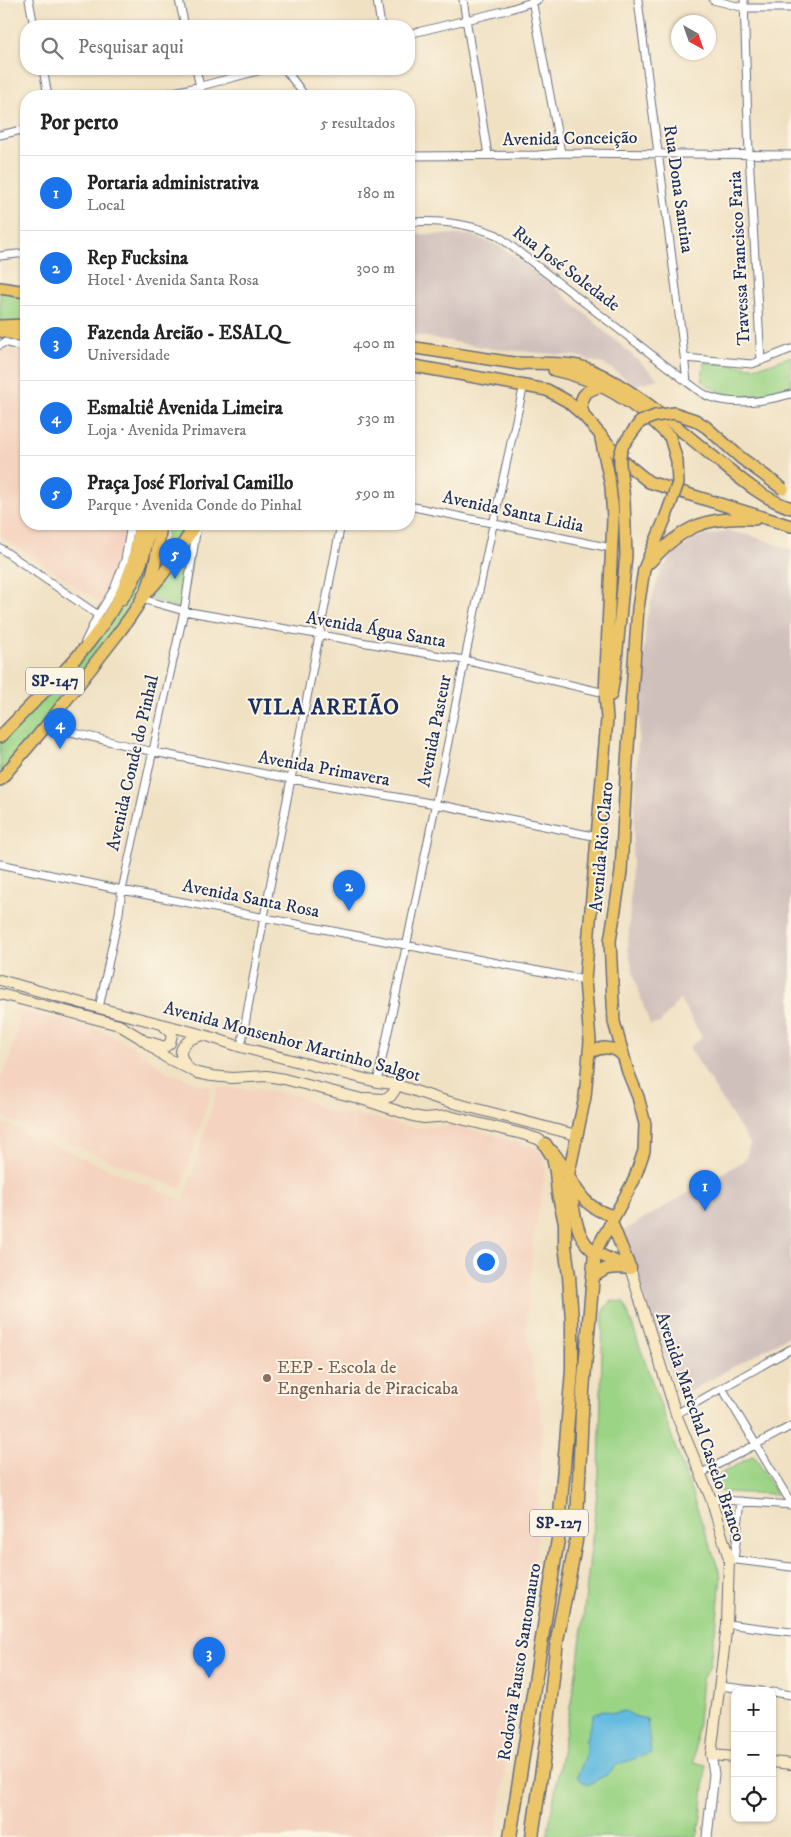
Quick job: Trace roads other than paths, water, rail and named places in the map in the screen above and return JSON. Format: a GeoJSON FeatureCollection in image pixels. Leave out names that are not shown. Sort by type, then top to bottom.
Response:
{"type":"FeatureCollection","features":[{"type":"Feature","properties":{"kind":"highway","name":"Rodovia Fausto Santomauro"},"geometry":{"type":"LineString","coordinates":[[510,1837],[558,1539],[572,1370],[572,1321],[565,1246],[565,1223],[558,1193],[553,1157],[545,1144]]}},
{"type":"Feature","properties":{"kind":"highway","name":"Rodovia Fausto Santomauro"},"geometry":{"type":"LineString","coordinates":[[532,1837],[546,1742],[557,1640],[576,1541],[583,1390],[595,1252]]}},
{"type":"Feature","properties":{"kind":"highway"},"geometry":{"type":"LineString","coordinates":[[593,1277],[602,1269],[613,1266],[630,1268]]}},
{"type":"Feature","properties":{"kind":"main road"},"geometry":{"type":"LineString","coordinates":[[0,288],[20,293]]}},
{"type":"Feature","properties":{"kind":"main road"},"geometry":{"type":"LineString","coordinates":[[0,326],[20,325]]}},
{"type":"Feature","properties":{"kind":"main road"},"geometry":{"type":"LineString","coordinates":[[0,331],[20,336]]}},
{"type":"Feature","properties":{"kind":"main road"},"geometry":{"type":"LineString","coordinates":[[415,348],[516,362],[570,373],[603,386]]}},
{"type":"Feature","properties":{"kind":"main road"},"geometry":{"type":"LineString","coordinates":[[516,362],[571,365],[590,370],[606,378],[640,399],[756,492],[791,508]]}},
{"type":"Feature","properties":{"kind":"main road"},"geometry":{"type":"LineString","coordinates":[[415,366],[547,390],[567,400],[584,416],[623,461],[649,482],[791,526]]}},
{"type":"Feature","properties":{"kind":"main road"},"geometry":{"type":"LineString","coordinates":[[584,416],[580,406],[583,395],[592,388],[603,386]]}},
{"type":"Feature","properties":{"kind":"main road","name":"Avenida Rio Claro"},"geometry":{"type":"LineString","coordinates":[[595,1252],[634,1180],[644,1151],[645,1124],[614,1022],[610,941],[621,872],[636,633],[644,569],[665,520],[678,483],[677,461],[670,437],[637,408],[603,386]]}},
{"type":"Feature","properties":{"kind":"main road"},"geometry":{"type":"LineString","coordinates":[[607,718],[615,671],[626,547],[620,455],[623,445],[640,422],[655,416],[674,414],[695,420],[706,427],[741,458],[787,492]]}},
{"type":"Feature","properties":{"kind":"main road","name":"Avenida Rio Claro"},"geometry":{"type":"LineString","coordinates":[[565,1223],[568,1177],[585,1097],[590,1041],[586,980],[607,718],[605,693],[611,548],[611,486],[600,434]]}},
{"type":"Feature","properties":{"kind":"main road"},"geometry":{"type":"LineString","coordinates":[[644,569],[667,544],[684,531],[709,521],[739,518],[774,520]]}},
{"type":"Feature","properties":{"kind":"main road"},"geometry":{"type":"LineString","coordinates":[[102,618],[125,585],[131,569],[139,530]]}},
{"type":"Feature","properties":{"kind":"main road","name":"SP-147"},"geometry":{"type":"LineString","coordinates":[[2,736],[82,650],[102,618],[126,594],[139,568],[149,530]]}},
{"type":"Feature","properties":{"kind":"main road","name":"SP-147"},"geometry":{"type":"LineString","coordinates":[[1,778],[46,726],[120,631],[143,598],[156,557],[159,530]]}},
{"type":"Feature","properties":{"kind":"main road","name":"Avenida Conde do Pinhal"},"geometry":{"type":"LineString","coordinates":[[143,598],[192,530]]}},
{"type":"Feature","properties":{"kind":"main road"},"geometry":{"type":"LineString","coordinates":[[2,980],[0,994],[120,1025],[165,1057],[197,1073],[232,1078],[267,1076],[358,1098],[413,1116],[424,1118],[449,1116],[538,1139],[559,1160],[568,1177],[586,1202],[612,1219],[630,1268]]}},
{"type":"Feature","properties":{"kind":"main road","name":"Avenida Monsenhor Martinho Salgot"},"geometry":{"type":"LineString","coordinates":[[2,980],[242,1047],[376,1082],[394,1084],[439,1099],[576,1134]]}},
{"type":"Feature","properties":{"kind":"main road"},"geometry":{"type":"LineString","coordinates":[[139,1037],[154,1044],[165,1046],[170,1043],[172,1035],[164,1026]]}},
{"type":"Feature","properties":{"kind":"main road"},"geometry":{"type":"LineString","coordinates":[[188,1068],[182,1061],[181,1053],[183,1046],[192,1038],[204,1035]]}},
{"type":"Feature","properties":{"kind":"main road"},"geometry":{"type":"LineString","coordinates":[[589,1053],[600,1049],[612,1049],[618,1050],[623,1056]]}},
{"type":"Feature","properties":{"kind":"main road"},"geometry":{"type":"LineString","coordinates":[[358,1098],[383,1099],[391,1096],[395,1090],[394,1084]]}},
{"type":"Feature","properties":{"kind":"main road"},"geometry":{"type":"LineString","coordinates":[[568,1177],[578,1230],[585,1243],[595,1252],[630,1268]]}},
{"type":"Feature","properties":{"kind":"main road","name":"Avenida Marechal Castelo Branco"},"geometry":{"type":"LineString","coordinates":[[630,1268],[676,1414],[711,1499],[731,1560],[727,1624],[711,1755]]}},
{"type":"Feature","properties":{"kind":"main road"},"geometry":{"type":"LineString","coordinates":[[711,1755],[731,1757]]}},
{"type":"Feature","properties":{"kind":"main road"},"geometry":{"type":"LineString","coordinates":[[776,1762],[791,1764]]}},
{"type":"Feature","properties":{"kind":"street"},"geometry":{"type":"LineString","coordinates":[[29,0],[33,20]]}},
{"type":"Feature","properties":{"kind":"street"},"geometry":{"type":"LineString","coordinates":[[179,0],[184,20]]}},
{"type":"Feature","properties":{"kind":"street"},"geometry":{"type":"LineString","coordinates":[[377,0],[380,20]]}},
{"type":"Feature","properties":{"kind":"street"},"geometry":{"type":"LineString","coordinates":[[463,0],[488,155]]}},
{"type":"Feature","properties":{"kind":"street"},"geometry":{"type":"LineString","coordinates":[[415,32],[507,10],[534,0],[561,153]]}},
{"type":"Feature","properties":{"kind":"street","name":"Rua Dona Santina"},"geometry":{"type":"LineString","coordinates":[[638,0],[657,153],[678,296],[687,382]]}},
{"type":"Feature","properties":{"kind":"street"},"geometry":{"type":"LineString","coordinates":[[713,0],[745,8],[791,8]]}},
{"type":"Feature","properties":{"kind":"street","name":"Travessa Francisco Faria"},"geometry":{"type":"LineString","coordinates":[[744,0],[749,154],[761,361]]}},
{"type":"Feature","properties":{"kind":"street"},"geometry":{"type":"LineString","coordinates":[[44,75],[47,90]]}},
{"type":"Feature","properties":{"kind":"street"},"geometry":{"type":"LineString","coordinates":[[198,75],[201,90]]}},
{"type":"Feature","properties":{"kind":"street"},"geometry":{"type":"LineString","coordinates":[[183,90],[242,75]]}},
{"type":"Feature","properties":{"kind":"street"},"geometry":{"type":"LineString","coordinates":[[289,75],[301,90]]}},
{"type":"Feature","properties":{"kind":"street"},"geometry":{"type":"LineString","coordinates":[[0,136],[20,131]]}},
{"type":"Feature","properties":{"kind":"street","name":"Avenida Conceição"},"geometry":{"type":"LineString","coordinates":[[415,156],[538,155],[561,153],[791,154]]}},
{"type":"Feature","properties":{"kind":"street","name":"Rua José Soledade"},"geometry":{"type":"LineString","coordinates":[[415,222],[452,222],[478,227],[496,235],[687,382],[710,397],[756,402],[791,394]]}},
{"type":"Feature","properties":{"kind":"street"},"geometry":{"type":"LineString","coordinates":[[0,256],[20,254]]}},
{"type":"Feature","properties":{"kind":"street"},"geometry":{"type":"LineString","coordinates":[[0,345],[4,342],[20,347]]}},
{"type":"Feature","properties":{"kind":"street"},"geometry":{"type":"LineString","coordinates":[[685,358],[752,364],[791,349]]}},
{"type":"Feature","properties":{"kind":"street","name":"Avenida Pasteur"},"geometry":{"type":"LineString","coordinates":[[376,1082],[436,804],[492,522],[524,386]]}},
{"type":"Feature","properties":{"kind":"street","name":"Avenida Santa Lidia"},"geometry":{"type":"LineString","coordinates":[[415,507],[611,548]]}},
{"type":"Feature","properties":{"kind":"street"},"geometry":{"type":"LineString","coordinates":[[0,548],[102,618],[125,560],[130,530]]}},
{"type":"Feature","properties":{"kind":"street","name":"Avenida Conde do Pinhal"},"geometry":{"type":"LineString","coordinates":[[99,1008],[122,890],[184,611],[195,530]]}},
{"type":"Feature","properties":{"kind":"street"},"geometry":{"type":"LineString","coordinates":[[242,1047],[264,917],[340,530]]}},
{"type":"Feature","properties":{"kind":"street","name":"Avenida Água Santa"},"geometry":{"type":"LineString","coordinates":[[143,598],[184,611],[464,660],[605,693]]}},
{"type":"Feature","properties":{"kind":"street","name":"Avenida Primavera"},"geometry":{"type":"LineString","coordinates":[[46,726],[154,752],[291,779],[436,804],[598,837]]}},
{"type":"Feature","properties":{"kind":"street","name":"Avenida Santa Rosa"},"geometry":{"type":"LineString","coordinates":[[0,864],[122,890],[586,980]]}},
{"type":"Feature","properties":{"kind":"street"},"geometry":{"type":"LineString","coordinates":[[676,1414],[791,1349]]}},
{"type":"Feature","properties":{"kind":"street"},"geometry":{"type":"LineString","coordinates":[[722,1388],[789,1503]]}},
{"type":"Feature","properties":{"kind":"street"},"geometry":{"type":"LineString","coordinates":[[700,1474],[791,1426]]}},
{"type":"Feature","properties":{"kind":"street"},"geometry":{"type":"LineString","coordinates":[[711,1499],[789,1503]]}},
{"type":"Feature","properties":{"kind":"street","name":"Avenida Marechal Castelo Branco"},"geometry":{"type":"LineString","coordinates":[[731,1560],[741,1501]]}},
{"type":"Feature","properties":{"kind":"street"},"geometry":{"type":"LineString","coordinates":[[731,1560],[791,1567]]}},
{"type":"Feature","properties":{"kind":"street"},"geometry":{"type":"LineString","coordinates":[[727,1624],[791,1632]]}},
{"type":"Feature","properties":{"kind":"street"},"geometry":{"type":"LineString","coordinates":[[719,1686],[731,1687]]}},
{"type":"Feature","properties":{"kind":"street"},"geometry":{"type":"LineString","coordinates":[[776,1692],[791,1694]]}},
{"type":"Feature","properties":{"kind":"street","name":"Avenida Marechal Castelo Branco"},"geometry":{"type":"LineString","coordinates":[[707,1837],[714,1774],[711,1755]]}},
{"type":"Feature","properties":{"kind":"water"},"geometry":{"type":"Polygon","coordinates":[[[603,1710],[615,1713],[625,1711],[634,1716],[647,1719],[651,1753],[616,1765],[608,1774],[587,1785],[577,1777],[586,1755],[586,1739],[594,1714],[603,1710]]]}},
{"type":"Feature","properties":{"kind":"place","name":"Praça José Florival Camillo"},"geometry":{"type":"Point","coordinates":[175,579]}},
{"type":"Feature","properties":{"kind":"place","name":"Esmaltiê Avenida Limeira"},"geometry":{"type":"Point","coordinates":[60,749]}},
{"type":"Feature","properties":{"kind":"place","name":"Rep Fucksina"},"geometry":{"type":"Point","coordinates":[349,911]}},
{"type":"Feature","properties":{"kind":"place","name":"Portaria administrativa"},"geometry":{"type":"Point","coordinates":[705,1211]}},
{"type":"Feature","properties":{"kind":"place","name":"EEP - Escola de Engenharia de Piracicaba"},"geometry":{"type":"Point","coordinates":[267,1378]}},
{"type":"Feature","properties":{"kind":"place","name":"Fazenda Areião - ESALQ"},"geometry":{"type":"Point","coordinates":[209,1678]}},
{"type":"Feature","properties":{"kind":"district","name":"VILA AREIÃO"},"geometry":{"type":"Point","coordinates":[324,707]}}]}
